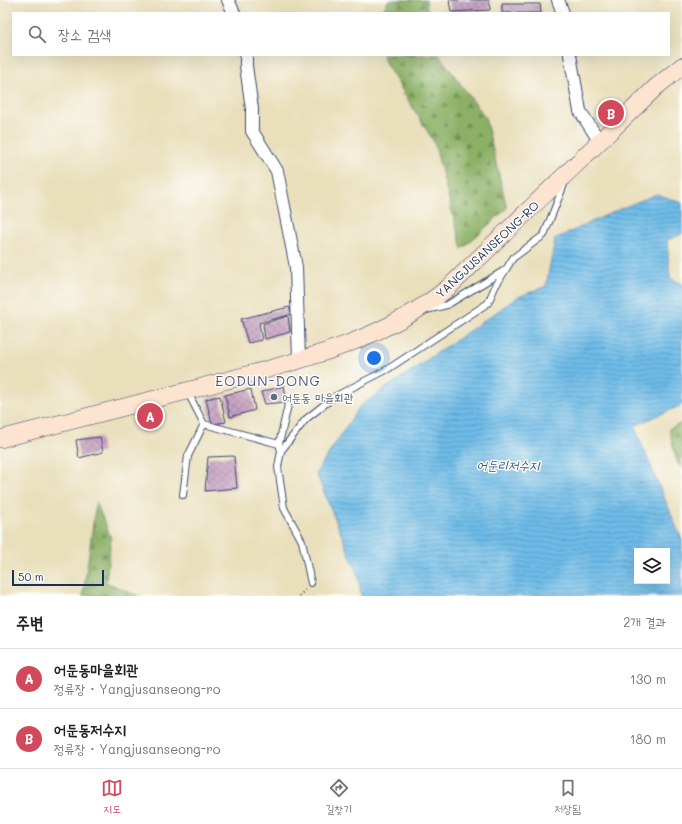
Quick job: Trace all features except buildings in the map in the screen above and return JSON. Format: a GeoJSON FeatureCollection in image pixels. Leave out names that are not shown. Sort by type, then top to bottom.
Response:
{"type":"FeatureCollection","features":[{"type":"Feature","properties":{"kind":"street"},"geometry":{"type":"LineString","coordinates":[[228,0],[234,12]]}},
{"type":"Feature","properties":{"kind":"street"},"geometry":{"type":"LineString","coordinates":[[558,0],[563,12]]}},
{"type":"Feature","properties":{"kind":"street"},"geometry":{"type":"LineString","coordinates":[[246,56],[252,109],[252,131],[277,171],[296,267],[299,360]]}},
{"type":"Feature","properties":{"kind":"street"},"geometry":{"type":"LineString","coordinates":[[570,56],[580,111],[600,142]]}},
{"type":"Feature","properties":{"kind":"street","name":"YANGJUSANSEONG-RO"},"geometry":{"type":"LineString","coordinates":[[0,439],[187,391],[299,360],[372,334],[411,314],[437,297],[449,287],[656,87],[682,66]]}},
{"type":"Feature","properties":{"kind":"lane"},"geometry":{"type":"LineString","coordinates":[[281,451],[306,419],[334,397],[388,369],[488,303],[495,287],[513,258],[544,235],[569,172]]}},
{"type":"Feature","properties":{"kind":"lane"},"geometry":{"type":"LineString","coordinates":[[411,314],[447,305],[506,269]]}},
{"type":"Feature","properties":{"kind":"lane"},"geometry":{"type":"LineString","coordinates":[[187,391],[204,424],[279,444]]}},
{"type":"Feature","properties":{"kind":"lane"},"geometry":{"type":"LineString","coordinates":[[288,405],[279,444],[281,451],[278,467],[284,508],[302,541],[311,583]]}},
{"type":"Feature","properties":{"kind":"lane"},"geometry":{"type":"LineString","coordinates":[[183,495],[188,456],[204,424]]}},
{"type":"Feature","properties":{"kind":"green space"},"geometry":{"type":"Polygon","coordinates":[[[389,0],[426,0],[428,12],[382,12],[389,0]]]}},
{"type":"Feature","properties":{"kind":"green space"},"geometry":{"type":"Polygon","coordinates":[[[383,56],[440,56],[485,117],[507,208],[462,249],[434,142],[386,64],[383,56]]]}},
{"type":"Feature","properties":{"kind":"green space"},"geometry":{"type":"Polygon","coordinates":[[[682,423],[682,469],[677,462],[669,429],[682,423]]]}},
{"type":"Feature","properties":{"kind":"green space"},"geometry":{"type":"Polygon","coordinates":[[[96,502],[111,538],[106,582],[138,596],[83,596],[96,502]]]}},
{"type":"Feature","properties":{"kind":"water","name":"어둔리저수지"},"geometry":{"type":"Polygon","coordinates":[[[657,194],[682,203],[682,234],[667,240],[670,278],[682,284],[682,405],[634,426],[682,540],[682,596],[361,596],[358,575],[316,473],[359,407],[518,297],[546,286],[555,239],[615,211],[657,194]]]}},
{"type":"Feature","properties":{"kind":"place","name":"어둔동저수지"},"geometry":{"type":"Point","coordinates":[611,113]}},
{"type":"Feature","properties":{"kind":"place","name":"어둔동 마을회관"},"geometry":{"type":"Point","coordinates":[274,397]}},
{"type":"Feature","properties":{"kind":"place","name":"어둔동마을회관"},"geometry":{"type":"Point","coordinates":[150,416]}},
{"type":"Feature","properties":{"kind":"district","name":"EODUN-DONG"},"geometry":{"type":"Point","coordinates":[268,380]}}]}
